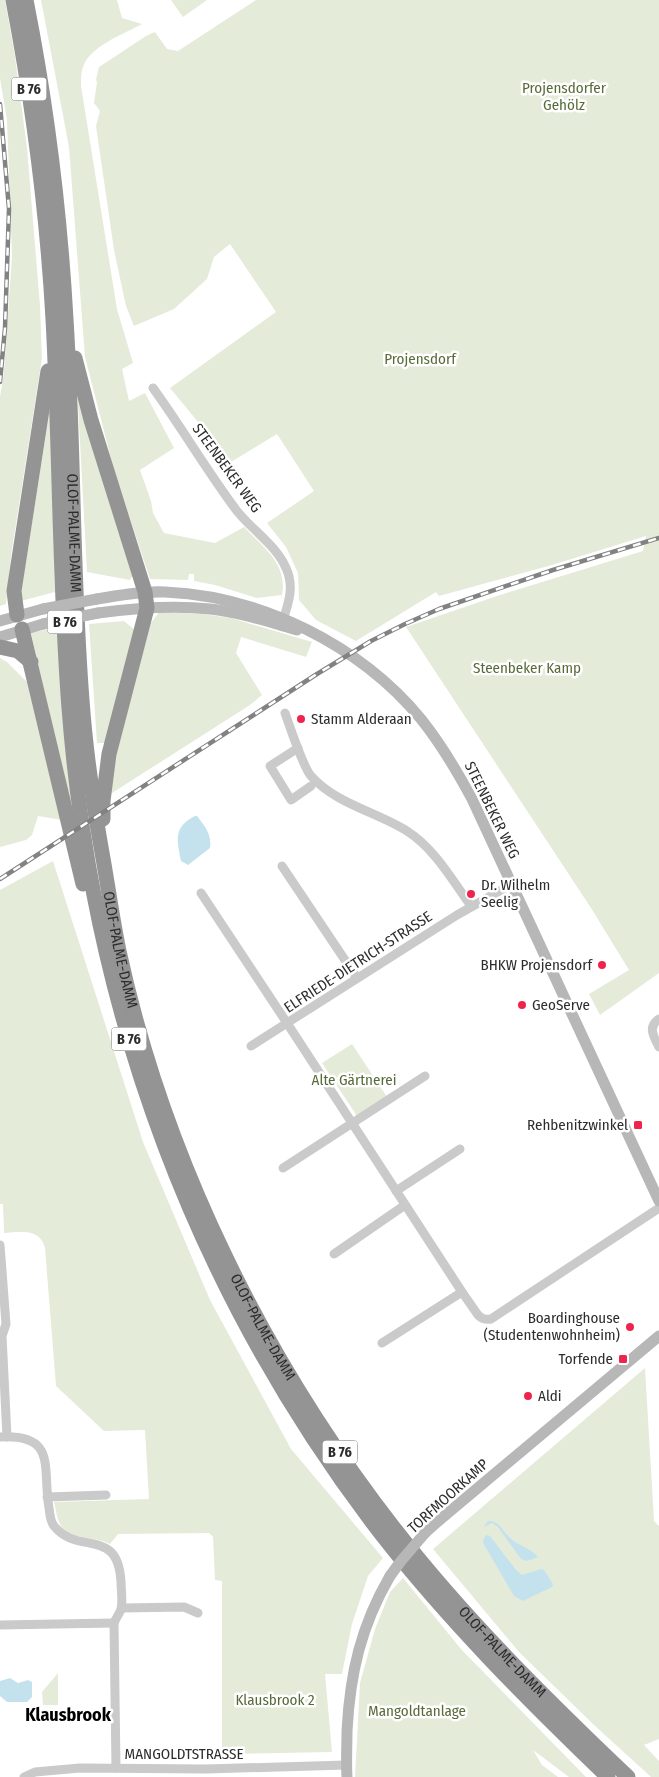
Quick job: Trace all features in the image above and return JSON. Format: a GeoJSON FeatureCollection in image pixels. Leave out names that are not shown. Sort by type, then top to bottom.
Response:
{"type":"FeatureCollection","features":[{"type":"Feature","properties":{"kind":"highway","name":"OLOF-PALME-DAMM"},"geometry":{"type":"LineString","coordinates":[[13,0],[29,92],[59,317],[69,708],[84,838],[100,927],[117,1002],[138,1070],[176,1177],[210,1254],[256,1343],[308,1432],[383,1536],[458,1626],[550,1721],[608,1777]]}},
{"type":"Feature","properties":{"kind":"highway","name":"OLOF-PALME-DAMM"},"geometry":{"type":"LineString","coordinates":[[26,0],[51,152],[82,700],[90,784],[119,950],[134,1011],[170,1125],[221,1248],[268,1337],[310,1409],[361,1484],[432,1575],[509,1661],[628,1777]]}},
{"type":"Feature","properties":{"kind":"highway"},"geometry":{"type":"LineString","coordinates":[[59,317],[78,372],[88,411],[146,592],[146,608],[109,754],[102,801],[103,858]]}},
{"type":"Feature","properties":{"kind":"highway"},"geometry":{"type":"LineString","coordinates":[[59,317],[14,591],[85,893],[100,927]]}},
{"type":"Feature","properties":{"kind":"highway"},"geometry":{"type":"LineString","coordinates":[[0,646],[18,651],[31,662]]}},
{"type":"Feature","properties":{"kind":"main road","name":"STEENBEKER WEG"},"geometry":{"type":"LineString","coordinates":[[0,637],[20,622],[43,609],[97,598],[146,592],[181,593],[201,596],[257,609],[282,622]]}},
{"type":"Feature","properties":{"kind":"main road","name":"STEENBEKER WEG"},"geometry":{"type":"LineString","coordinates":[[0,621],[43,624],[98,613],[146,608],[178,607],[212,610],[282,622],[303,628],[356,660],[378,677],[412,709],[435,737],[472,799],[659,1201]]}},
{"type":"Feature","properties":{"kind":"main road","name":"TORFMOORKAMP"},"geometry":{"type":"LineString","coordinates":[[347,1777],[346,1765],[351,1688],[358,1648],[376,1601],[390,1576],[425,1533],[443,1516],[659,1336]]}},
{"type":"Feature","properties":{"kind":"street","name":"STEENBEKER WEG"},"geometry":{"type":"LineString","coordinates":[[153,388],[238,512],[273,549],[287,568],[291,592],[282,622]]}},
{"type":"Feature","properties":{"kind":"street"},"geometry":{"type":"LineString","coordinates":[[285,713],[309,774],[336,795],[401,828],[427,848],[471,906]]}},
{"type":"Feature","properties":{"kind":"street"},"geometry":{"type":"LineString","coordinates":[[298,748],[270,766],[291,800],[311,786]]}},
{"type":"Feature","properties":{"kind":"street"},"geometry":{"type":"LineString","coordinates":[[282,866],[357,978]]}},
{"type":"Feature","properties":{"kind":"street","name":"ELFRIEDE-DIETRICH-STRASSE"},"geometry":{"type":"LineString","coordinates":[[512,884],[471,906],[287,1023],[478,1316],[486,1320],[491,1319],[659,1208]]}},
{"type":"Feature","properties":{"kind":"street"},"geometry":{"type":"LineString","coordinates":[[201,893],[287,1023],[251,1046]]}},
{"type":"Feature","properties":{"kind":"street"},"geometry":{"type":"LineString","coordinates":[[659,1018],[654,1022],[652,1030],[659,1047]]}},
{"type":"Feature","properties":{"kind":"street"},"geometry":{"type":"LineString","coordinates":[[283,1168],[425,1076]]}},
{"type":"Feature","properties":{"kind":"street"},"geometry":{"type":"LineString","coordinates":[[396,1191],[460,1149]]}},
{"type":"Feature","properties":{"kind":"street"},"geometry":{"type":"LineString","coordinates":[[334,1254],[406,1205]]}},
{"type":"Feature","properties":{"kind":"street"},"geometry":{"type":"LineString","coordinates":[[0,1245],[6,1324],[2,1336],[3,1437],[22,1437],[31,1441],[41,1450],[47,1471],[47,1497],[52,1522],[59,1531],[71,1538],[102,1546],[115,1556],[120,1568],[122,1608],[114,1622],[116,1768]]}},
{"type":"Feature","properties":{"kind":"street"},"geometry":{"type":"LineString","coordinates":[[382,1343],[462,1292]]}},
{"type":"Feature","properties":{"kind":"street"},"geometry":{"type":"LineString","coordinates":[[47,1497],[106,1495]]}},
{"type":"Feature","properties":{"kind":"street"},"geometry":{"type":"LineString","coordinates":[[122,1608],[184,1607],[198,1613]]}},
{"type":"Feature","properties":{"kind":"street"},"geometry":{"type":"LineString","coordinates":[[0,1625],[114,1622]]}},
{"type":"Feature","properties":{"kind":"street","name":"MANGOLDTSTRASSE"},"geometry":{"type":"LineString","coordinates":[[24,1777],[35,1772],[80,1768],[206,1769],[346,1765]]}},
{"type":"Feature","properties":{"kind":"green space"},"geometry":{"type":"Polygon","coordinates":[[[0,0],[5,0],[15,57],[27,148],[40,306],[42,358],[11,556],[6,604],[0,606],[0,397],[4,372],[12,256],[7,120],[0,78],[0,0]]]}},
{"type":"Feature","properties":{"kind":"green space"},"geometry":{"type":"Polygon","coordinates":[[[41,0],[117,0],[122,18],[142,24],[108,41],[93,53],[83,67],[81,86],[117,309],[133,363],[122,369],[129,401],[145,393],[174,448],[140,470],[151,501],[153,513],[164,533],[215,543],[244,527],[266,549],[278,565],[283,584],[282,595],[257,598],[215,585],[194,581],[194,574],[189,574],[188,580],[150,579],[114,470],[85,357],[69,147],[41,0]]]}},
{"type":"Feature","properties":{"kind":"green space"},"geometry":{"type":"Polygon","coordinates":[[[171,0],[207,0],[183,17],[171,0]]]}},
{"type":"Feature","properties":{"kind":"green space"},"geometry":{"type":"Polygon","coordinates":[[[256,0],[659,0],[659,973],[600,1015],[589,994],[629,970],[591,908],[406,627],[497,596],[643,551],[646,536],[552,565],[439,596],[436,592],[356,641],[316,620],[299,600],[298,573],[286,547],[267,523],[314,491],[277,434],[231,462],[170,388],[276,312],[230,244],[214,257],[207,279],[174,309],[134,326],[126,306],[114,250],[96,126],[100,111],[94,103],[99,67],[155,32],[167,49],[178,51],[256,0]]]}},
{"type":"Feature","properties":{"kind":"green space"},"geometry":{"type":"Polygon","coordinates":[[[77,386],[134,573],[130,580],[87,572],[77,386]]]}},
{"type":"Feature","properties":{"kind":"green space"},"geometry":{"type":"Polygon","coordinates":[[[50,409],[55,592],[21,601],[20,599],[50,409]]]}},
{"type":"Feature","properties":{"kind":"green space"},"geometry":{"type":"Polygon","coordinates":[[[159,612],[202,614],[231,618],[312,642],[306,657],[241,637],[236,653],[262,695],[250,705],[112,793],[109,792],[115,755],[151,623],[159,612]]]}},
{"type":"Feature","properties":{"kind":"green space"},"geometry":{"type":"Polygon","coordinates":[[[124,621],[136,631],[105,743],[97,743],[89,624],[124,621]]]}},
{"type":"Feature","properties":{"kind":"green space"},"geometry":{"type":"Polygon","coordinates":[[[58,627],[71,801],[68,796],[31,633],[58,627]]]}},
{"type":"Feature","properties":{"kind":"green space"},"geometry":{"type":"Polygon","coordinates":[[[0,658],[7,662],[27,682],[62,820],[38,816],[32,835],[26,840],[0,847],[0,658]]]}},
{"type":"Feature","properties":{"kind":"green space","name":"Klausbrook 2"},"geometry":{"type":"Polygon","coordinates":[[[53,861],[143,1142],[210,1300],[291,1449],[383,1558],[368,1576],[352,1624],[342,1674],[325,1674],[332,1752],[222,1754],[222,1581],[215,1580],[213,1537],[209,1533],[118,1534],[110,1544],[70,1534],[61,1526],[58,1518],[54,1502],[149,1499],[145,1430],[104,1431],[56,1386],[45,1248],[39,1237],[34,1234],[4,1233],[3,1204],[0,1204],[0,890],[53,861]]]}},
{"type":"Feature","properties":{"kind":"green space","name":"Alte Gärtnerei"},"geometry":{"type":"Polygon","coordinates":[[[352,1044],[387,1097],[357,1116],[322,1063],[352,1044]]]}},
{"type":"Feature","properties":{"kind":"green space"},"geometry":{"type":"Polygon","coordinates":[[[645,1368],[654,1521],[659,1526],[659,1739],[644,1745],[659,1761],[659,1777],[651,1777],[519,1652],[433,1549],[645,1368]]]}},
{"type":"Feature","properties":{"kind":"green space","name":"Mangoldtanlage"},"geometry":{"type":"Polygon","coordinates":[[[403,1578],[461,1649],[586,1777],[569,1777],[533,1750],[542,1765],[558,1777],[355,1777],[360,1683],[375,1629],[390,1592],[403,1578]]]}},
{"type":"Feature","properties":{"kind":"green space"},"geometry":{"type":"Polygon","coordinates":[[[58,1673],[58,1705],[43,1705],[42,1692],[58,1673]]]}},
{"type":"Feature","properties":{"kind":"water"},"geometry":{"type":"Polygon","coordinates":[[[195,816],[203,823],[207,831],[210,839],[210,848],[188,865],[181,861],[178,835],[183,825],[195,816]]]}},
{"type":"Feature","properties":{"kind":"water"},"geometry":{"type":"Polygon","coordinates":[[[488,1521],[498,1524],[512,1540],[538,1557],[527,1561],[521,1559],[498,1527],[492,1523],[484,1527],[488,1521]]]}},
{"type":"Feature","properties":{"kind":"water"},"geometry":{"type":"Polygon","coordinates":[[[487,1535],[490,1536],[522,1575],[541,1569],[544,1570],[553,1584],[552,1587],[523,1601],[514,1596],[483,1543],[487,1535]]]}},
{"type":"Feature","properties":{"kind":"water"},"geometry":{"type":"Polygon","coordinates":[[[10,1678],[18,1683],[28,1680],[32,1682],[32,1697],[27,1702],[7,1702],[0,1696],[0,1681],[10,1678]]]}},
{"type":"Feature","properties":{"kind":"railway"},"geometry":{"type":"LineString","coordinates":[[0,104],[9,209],[5,328],[0,382]]}},
{"type":"Feature","properties":{"kind":"railway"},"geometry":{"type":"LineString","coordinates":[[0,879],[371,641],[439,609],[553,570],[659,538]]}},
{"type":"Feature","properties":{"kind":"place","name":"Stamm Alderaan"},"geometry":{"type":"Point","coordinates":[301,719]}},
{"type":"Feature","properties":{"kind":"place","name":"Dr. Wilhelm Seelig"},"geometry":{"type":"Point","coordinates":[471,894]}},
{"type":"Feature","properties":{"kind":"place","name":"BHKW Projensdorf"},"geometry":{"type":"Point","coordinates":[602,965]}},
{"type":"Feature","properties":{"kind":"place","name":"GeoServe"},"geometry":{"type":"Point","coordinates":[522,1005]}},
{"type":"Feature","properties":{"kind":"place","name":"Rehbenitzwinkel"},"geometry":{"type":"Point","coordinates":[638,1125]}},
{"type":"Feature","properties":{"kind":"place","name":"Boardinghouse (Studentenwohnheim)"},"geometry":{"type":"Point","coordinates":[630,1327]}},
{"type":"Feature","properties":{"kind":"place","name":"Torfende"},"geometry":{"type":"Point","coordinates":[623,1359]}},
{"type":"Feature","properties":{"kind":"place","name":"Aldi"},"geometry":{"type":"Point","coordinates":[528,1396]}},
{"type":"Feature","properties":{"kind":"district","name":"Klausbrook"},"geometry":{"type":"Point","coordinates":[68,1715]}},
{"type":"Feature","properties":{"kind":"park label","name":"Projensdorfer Gehölz"},"geometry":{"type":"Point","coordinates":[564,96]}},
{"type":"Feature","properties":{"kind":"park label","name":"Projensdorf"},"geometry":{"type":"Point","coordinates":[420,359]}},
{"type":"Feature","properties":{"kind":"park label","name":"Steenbeker Kamp"},"geometry":{"type":"Point","coordinates":[527,668]}}]}
